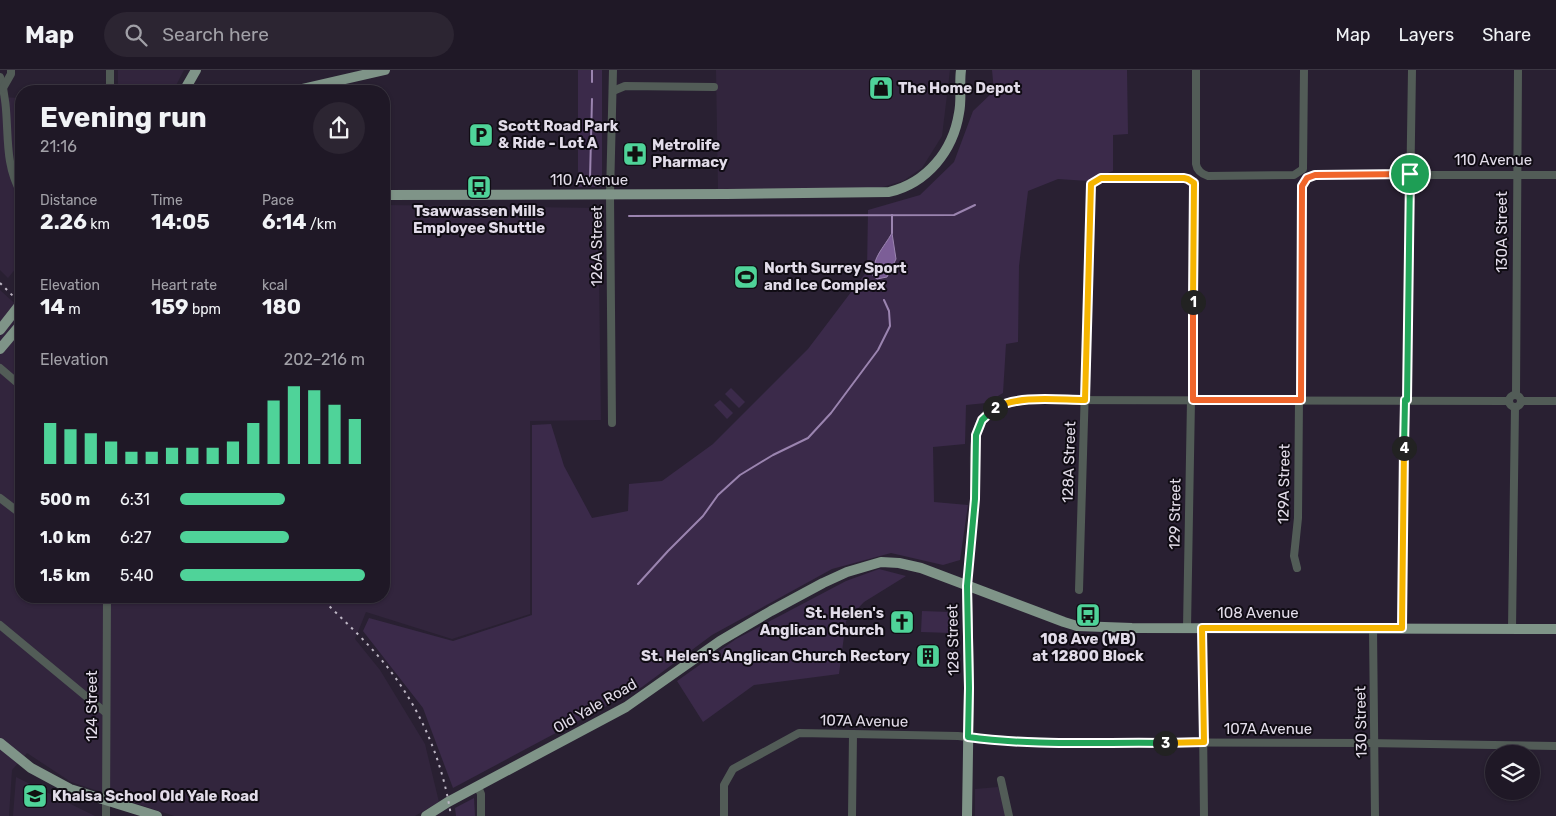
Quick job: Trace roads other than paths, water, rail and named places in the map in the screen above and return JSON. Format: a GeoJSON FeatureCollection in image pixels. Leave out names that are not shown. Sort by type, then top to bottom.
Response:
{"type":"FeatureCollection","features":[{"type":"Feature","properties":{"kind":"main road"},"geometry":{"type":"LineString","coordinates":[[187,85],[196,70]]}},
{"type":"Feature","properties":{"kind":"main road"},"geometry":{"type":"LineString","coordinates":[[319,85],[385,70]]}},
{"type":"Feature","properties":{"kind":"main road","name":"110 Avenue"},"geometry":{"type":"LineString","coordinates":[[390,195],[889,192],[913,184],[924,176],[942,157],[955,131],[960,112],[961,70]]}},
{"type":"Feature","properties":{"kind":"main road"},"geometry":{"type":"LineString","coordinates":[[0,330],[15,311]]}},
{"type":"Feature","properties":{"kind":"main road"},"geometry":{"type":"LineString","coordinates":[[0,349],[15,331]]}},
{"type":"Feature","properties":{"kind":"main road","name":"Old Yale Road"},"geometry":{"type":"LineString","coordinates":[[426,816],[626,707],[726,638],[811,589],[847,572],[881,562],[899,563],[935,573],[967,586]]}},
{"type":"Feature","properties":{"kind":"main road","name":"108 Avenue"},"geometry":{"type":"LineString","coordinates":[[967,586],[1077,626],[1556,629]]}},
{"type":"Feature","properties":{"kind":"main road","name":"128 Street"},"geometry":{"type":"LineString","coordinates":[[967,586],[969,688],[967,816]]}},
{"type":"Feature","properties":{"kind":"main road"},"geometry":{"type":"LineString","coordinates":[[0,743],[45,777],[70,789],[157,816]]}},
{"type":"Feature","properties":{"kind":"street"},"geometry":{"type":"LineString","coordinates":[[3,88],[11,74],[11,70]]}},
{"type":"Feature","properties":{"kind":"street"},"geometry":{"type":"LineString","coordinates":[[110,70],[110,85]]}},
{"type":"Feature","properties":{"kind":"street","name":"126A Street"},"geometry":{"type":"LineString","coordinates":[[612,423],[610,195],[613,70]]}},
{"type":"Feature","properties":{"kind":"street"},"geometry":{"type":"LineString","coordinates":[[1196,70],[1196,164],[1203,174],[1208,176],[1294,175],[1303,169],[1304,70]]}},
{"type":"Feature","properties":{"kind":"street"},"geometry":{"type":"LineString","coordinates":[[1402,628],[1412,70]]}},
{"type":"Feature","properties":{"kind":"street","name":"130A Street"},"geometry":{"type":"LineString","coordinates":[[1518,70],[1516,174],[1518,398]]}},
{"type":"Feature","properties":{"kind":"street"},"geometry":{"type":"LineString","coordinates":[[0,78],[3,88],[2,162],[8,178],[15,186]]}},
{"type":"Feature","properties":{"kind":"street"},"geometry":{"type":"LineString","coordinates":[[613,91],[625,86],[714,86]]}},
{"type":"Feature","properties":{"kind":"street","name":"110 Avenue"},"geometry":{"type":"LineString","coordinates":[[1310,176],[1410,174],[1556,175]]}},
{"type":"Feature","properties":{"kind":"street","name":"129A Street"},"geometry":{"type":"LineString","coordinates":[[1297,568],[1294,556],[1298,518],[1302,186],[1304,181],[1310,176]]}},
{"type":"Feature","properties":{"kind":"street","name":"128A Street"},"geometry":{"type":"LineString","coordinates":[[1079,590],[1091,184],[1101,178],[1184,178],[1194,183]]}},
{"type":"Feature","properties":{"kind":"street","name":"129 Street"},"geometry":{"type":"LineString","coordinates":[[1187,628],[1194,183]]}},
{"type":"Feature","properties":{"kind":"street"},"geometry":{"type":"LineString","coordinates":[[0,368],[15,381]]}},
{"type":"Feature","properties":{"kind":"street"},"geometry":{"type":"LineString","coordinates":[[1509,401],[1512,396],[1556,401]]}},
{"type":"Feature","properties":{"kind":"street"},"geometry":{"type":"LineString","coordinates":[[1515,407],[1519,406],[1518,398]]}},
{"type":"Feature","properties":{"kind":"street"},"geometry":{"type":"LineString","coordinates":[[1085,400],[1509,401]]}},
{"type":"Feature","properties":{"kind":"street","name":"128 Street"},"geometry":{"type":"LineString","coordinates":[[967,586],[975,499],[976,435],[982,420],[993,409],[1013,401],[1085,400]]}},
{"type":"Feature","properties":{"kind":"street"},"geometry":{"type":"LineString","coordinates":[[1509,401],[1515,407]]}},
{"type":"Feature","properties":{"kind":"street"},"geometry":{"type":"LineString","coordinates":[[1512,629],[1515,407]]}},
{"type":"Feature","properties":{"kind":"street"},"geometry":{"type":"LineString","coordinates":[[0,498],[15,509]]}},
{"type":"Feature","properties":{"kind":"street","name":"124 Street"},"geometry":{"type":"LineString","coordinates":[[106,816],[107,603]]}},
{"type":"Feature","properties":{"kind":"street"},"geometry":{"type":"LineString","coordinates":[[0,625],[106,712]]}},
{"type":"Feature","properties":{"kind":"street"},"geometry":{"type":"LineString","coordinates":[[1202,628],[1204,816]]}},
{"type":"Feature","properties":{"kind":"street","name":"130 Street"},"geometry":{"type":"LineString","coordinates":[[1373,628],[1375,816]]}},
{"type":"Feature","properties":{"kind":"street","name":"107A Avenue"},"geometry":{"type":"LineString","coordinates":[[724,816],[724,784],[733,770],[799,734],[968,737],[1052,742],[1375,743],[1556,746]]}},
{"type":"Feature","properties":{"kind":"street"},"geometry":{"type":"LineString","coordinates":[[852,816],[854,734]]}},
{"type":"Feature","properties":{"kind":"street"},"geometry":{"type":"LineString","coordinates":[[1001,780],[1009,816]]}},
{"type":"Feature","properties":{"kind":"street"},"geometry":{"type":"LineString","coordinates":[[478,787],[481,794],[481,816]]}},
{"type":"Feature","properties":{"kind":"waterway"},"geometry":{"type":"LineString","coordinates":[[592,70],[592,82]]}},
{"type":"Feature","properties":{"kind":"waterway"},"geometry":{"type":"LineString","coordinates":[[590,178],[592,99]]}},
{"type":"Feature","properties":{"kind":"waterway"},"geometry":{"type":"LineString","coordinates":[[629,216],[954,215],[975,205]]}},
{"type":"Feature","properties":{"kind":"waterway"},"geometry":{"type":"LineString","coordinates":[[892,215],[892,233]]}},
{"type":"Feature","properties":{"kind":"waterway"},"geometry":{"type":"LineString","coordinates":[[638,584],[703,516],[718,495],[740,475],[773,455],[808,438],[831,413],[878,350],[890,326],[889,311],[884,300]]}},
{"type":"Feature","properties":{"kind":"railway"},"geometry":{"type":"LineString","coordinates":[[0,283],[15,298]]}},
{"type":"Feature","properties":{"kind":"railway"},"geometry":{"type":"LineString","coordinates":[[326,603],[357,633],[393,674],[417,712],[435,752],[451,816]]}},
{"type":"Feature","properties":{"kind":"place","name":"The Home Depot"},"geometry":{"type":"Point","coordinates":[881,88]}},
{"type":"Feature","properties":{"kind":"place","name":"Scott Road Park & Ride - Lot A"},"geometry":{"type":"Point","coordinates":[481,135]}},
{"type":"Feature","properties":{"kind":"place","name":"Metrolife Pharmacy"},"geometry":{"type":"Point","coordinates":[635,154]}},
{"type":"Feature","properties":{"kind":"place","name":"Tsawwassen Mills Employee Shuttle"},"geometry":{"type":"Point","coordinates":[479,187]}},
{"type":"Feature","properties":{"kind":"place","name":"North Surrey Sport and Ice Complex"},"geometry":{"type":"Point","coordinates":[746,277]}},
{"type":"Feature","properties":{"kind":"place","name":"108 Ave (WB) at 12800 Block"},"geometry":{"type":"Point","coordinates":[1088,615]}},
{"type":"Feature","properties":{"kind":"place","name":"St. Helen's Anglican Church"},"geometry":{"type":"Point","coordinates":[902,622]}},
{"type":"Feature","properties":{"kind":"place","name":"St. Helen's Anglican Church Rectory"},"geometry":{"type":"Point","coordinates":[928,656]}},
{"type":"Feature","properties":{"kind":"place","name":"Khalsa School Old Yale Road"},"geometry":{"type":"Point","coordinates":[35,796]}}]}
